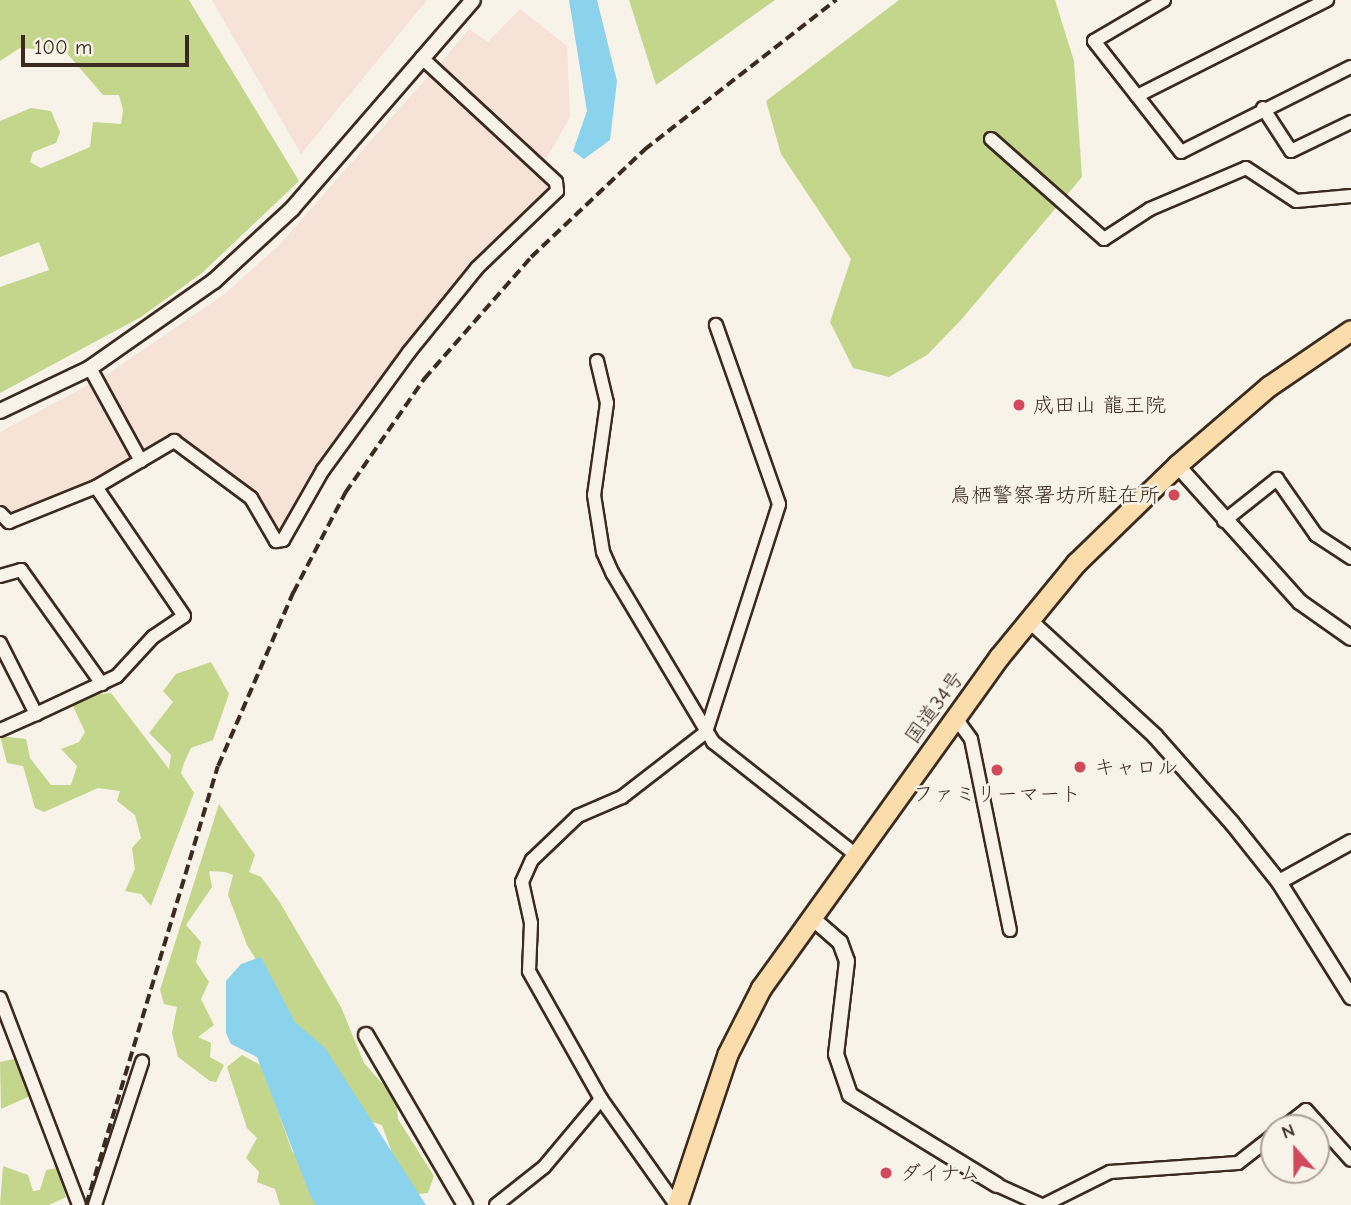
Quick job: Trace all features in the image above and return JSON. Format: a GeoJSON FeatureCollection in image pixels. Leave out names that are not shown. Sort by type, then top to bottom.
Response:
{"type":"FeatureCollection","features":[{"type":"Feature","properties":{"kind":"highway","name":"国道34号"},"geometry":{"type":"LineString","coordinates":[[677,1205],[728,1053],[761,988],[955,717],[1029,620],[1076,563],[1177,465],[1269,386],[1351,330]]}},
{"type":"Feature","properties":{"kind":"street"},"geometry":{"type":"LineString","coordinates":[[0,411],[90,368],[214,281],[292,209],[473,0]]}},
{"type":"Feature","properties":{"kind":"street"},"geometry":{"type":"LineString","coordinates":[[1164,0],[1094,41],[1181,152],[1263,108],[1351,67]]}},
{"type":"Feature","properties":{"kind":"street"},"geometry":{"type":"LineString","coordinates":[[1137,96],[1327,0]]}},
{"type":"Feature","properties":{"kind":"street"},"geometry":{"type":"LineString","coordinates":[[0,513],[9,522],[96,487],[174,441],[251,498],[279,543],[409,352],[477,268],[557,191],[556,182],[422,58]]}},
{"type":"Feature","properties":{"kind":"street"},"geometry":{"type":"LineString","coordinates":[[1263,108],[1291,151],[1351,122]]}},
{"type":"Feature","properties":{"kind":"street"},"geometry":{"type":"LineString","coordinates":[[991,139],[1104,239],[1150,209],[1246,168],[1296,201],[1351,197]]}},
{"type":"Feature","properties":{"kind":"street"},"geometry":{"type":"LineString","coordinates":[[677,1205],[601,1099],[529,971],[524,870],[578,816],[622,797],[706,732],[779,504],[716,325]]}},
{"type":"Feature","properties":{"kind":"street"},"geometry":{"type":"LineString","coordinates":[[597,361],[607,403],[594,495],[603,552],[706,732],[856,855]]}},
{"type":"Feature","properties":{"kind":"street"},"geometry":{"type":"LineString","coordinates":[[90,368],[141,461]]}},
{"type":"Feature","properties":{"kind":"street"},"geometry":{"type":"LineString","coordinates":[[1177,465],[1224,521],[1300,602],[1351,638]]}},
{"type":"Feature","properties":{"kind":"street"},"geometry":{"type":"LineString","coordinates":[[1224,521],[1277,479],[1316,535],[1351,558]]}},
{"type":"Feature","properties":{"kind":"street"},"geometry":{"type":"LineString","coordinates":[[0,730],[102,684],[184,611],[96,487]]}},
{"type":"Feature","properties":{"kind":"street"},"geometry":{"type":"LineString","coordinates":[[0,576],[21,570],[102,684]]}},
{"type":"Feature","properties":{"kind":"street"},"geometry":{"type":"LineString","coordinates":[[1029,620],[1155,736],[1279,882],[1351,997]]}},
{"type":"Feature","properties":{"kind":"street"},"geometry":{"type":"LineString","coordinates":[[0,643],[36,714]]}},
{"type":"Feature","properties":{"kind":"street"},"geometry":{"type":"LineString","coordinates":[[955,717],[971,739],[1010,930]]}},
{"type":"Feature","properties":{"kind":"street"},"geometry":{"type":"LineString","coordinates":[[1279,882],[1351,842]]}},
{"type":"Feature","properties":{"kind":"street"},"geometry":{"type":"LineString","coordinates":[[811,917],[840,942],[847,961],[836,1054],[850,1095],[997,1185],[1042,1205],[1110,1172],[1238,1163],[1260,1146]]}},
{"type":"Feature","properties":{"kind":"street"},"geometry":{"type":"LineString","coordinates":[[1,1001],[79,1205]]}},
{"type":"Feature","properties":{"kind":"street"},"geometry":{"type":"LineString","coordinates":[[366,1035],[465,1205]]}},
{"type":"Feature","properties":{"kind":"street"},"geometry":{"type":"LineString","coordinates":[[95,1205],[142,1062]]}},
{"type":"Feature","properties":{"kind":"street"},"geometry":{"type":"LineString","coordinates":[[496,1205],[544,1167],[601,1099]]}},
{"type":"Feature","properties":{"kind":"street"},"geometry":{"type":"LineString","coordinates":[[1330,1137],[1351,1160]]}},
{"type":"Feature","properties":{"kind":"shaded area"},"geometry":{"type":"Polygon","coordinates":[[[212,0],[427,0],[301,154],[212,0]]]}},
{"type":"Feature","properties":{"kind":"shaded area"},"geometry":{"type":"Polygon","coordinates":[[[520,9],[567,46],[570,117],[544,163],[437,67],[469,29],[488,42],[520,9]]]}},
{"type":"Feature","properties":{"kind":"shaded area"},"geometry":{"type":"Polygon","coordinates":[[[429,75],[553,186],[470,268],[319,462],[280,531],[263,501],[174,435],[145,453],[102,378],[226,293],[280,244],[429,75]]]}},
{"type":"Feature","properties":{"kind":"shaded area"},"geometry":{"type":"Polygon","coordinates":[[[94,382],[136,458],[97,482],[7,517],[0,504],[0,432],[94,382]]]}},
{"type":"Feature","properties":{"kind":"green space"},"geometry":{"type":"Polygon","coordinates":[[[0,0],[189,0],[299,181],[202,273],[141,317],[0,393],[0,287],[49,270],[39,242],[0,257],[0,121],[31,108],[51,111],[60,132],[56,143],[33,152],[30,162],[41,168],[90,147],[93,122],[121,124],[123,110],[119,95],[103,95],[65,51],[20,48],[0,61],[0,0]]]}},
{"type":"Feature","properties":{"kind":"green space"},"geometry":{"type":"Polygon","coordinates":[[[629,0],[775,0],[656,85],[629,0]]]}},
{"type":"Feature","properties":{"kind":"green space"},"geometry":{"type":"Polygon","coordinates":[[[899,0],[1055,0],[1074,61],[1082,177],[960,321],[927,355],[889,377],[853,368],[830,322],[851,259],[781,154],[766,101],[899,0]]]}},
{"type":"Feature","properties":{"kind":"green space"},"geometry":{"type":"Polygon","coordinates":[[[211,662],[229,694],[213,740],[191,748],[184,763],[181,773],[194,793],[151,906],[141,894],[125,891],[135,869],[132,848],[141,838],[135,815],[117,801],[120,791],[98,788],[44,812],[35,808],[23,766],[7,763],[0,736],[26,739],[30,758],[51,785],[71,785],[77,766],[61,749],[79,742],[85,732],[73,706],[87,695],[111,693],[169,769],[171,755],[149,733],[173,702],[163,691],[176,674],[211,662]]]}},
{"type":"Feature","properties":{"kind":"green space"},"geometry":{"type":"Polygon","coordinates":[[[219,804],[255,855],[249,872],[261,877],[279,901],[341,1007],[364,1063],[396,1099],[398,1119],[434,1176],[428,1193],[419,1194],[397,1167],[382,1125],[369,1121],[316,1056],[247,945],[228,895],[233,875],[225,872],[209,871],[212,887],[186,925],[201,942],[196,962],[209,982],[201,999],[214,1025],[198,1037],[211,1043],[210,1057],[224,1065],[216,1082],[210,1081],[178,1057],[172,1033],[177,1007],[164,1004],[160,990],[219,804]]]}},
{"type":"Feature","properties":{"kind":"green space"},"geometry":{"type":"Polygon","coordinates":[[[242,1055],[262,1066],[292,1151],[338,1205],[280,1205],[275,1189],[257,1182],[259,1172],[246,1158],[257,1138],[247,1128],[227,1067],[242,1055]]]}},
{"type":"Feature","properties":{"kind":"green space"},"geometry":{"type":"Polygon","coordinates":[[[18,1058],[30,1096],[1,1109],[0,1062],[18,1058]]]}},
{"type":"Feature","properties":{"kind":"green space"},"geometry":{"type":"Polygon","coordinates":[[[3,1166],[28,1175],[33,1191],[40,1190],[46,1170],[58,1168],[66,1197],[49,1205],[0,1205],[3,1166]]]}},
{"type":"Feature","properties":{"kind":"water"},"geometry":{"type":"Polygon","coordinates":[[[569,0],[597,0],[617,81],[610,140],[584,159],[573,151],[587,111],[569,0]]]}},
{"type":"Feature","properties":{"kind":"water"},"geometry":{"type":"Polygon","coordinates":[[[261,957],[295,1022],[325,1048],[426,1205],[316,1205],[257,1057],[231,1044],[226,1033],[226,981],[241,964],[261,957]]]}},
{"type":"Feature","properties":{"kind":"railway"},"geometry":{"type":"LineString","coordinates":[[86,1205],[218,766],[293,593],[345,493],[424,379],[531,257],[644,150],[836,0]]}},
{"type":"Feature","properties":{"kind":"place","name":"成田山 龍王院"},"geometry":{"type":"Point","coordinates":[1019,405]}},
{"type":"Feature","properties":{"kind":"place","name":"鳥栖警察署坊所駐在所"},"geometry":{"type":"Point","coordinates":[1174,495]}},
{"type":"Feature","properties":{"kind":"place","name":"キャロル"},"geometry":{"type":"Point","coordinates":[1080,767]}},
{"type":"Feature","properties":{"kind":"place","name":"ファミリーマート"},"geometry":{"type":"Point","coordinates":[997,770]}},
{"type":"Feature","properties":{"kind":"place","name":"ダイナム"},"geometry":{"type":"Point","coordinates":[886,1173]}}]}
